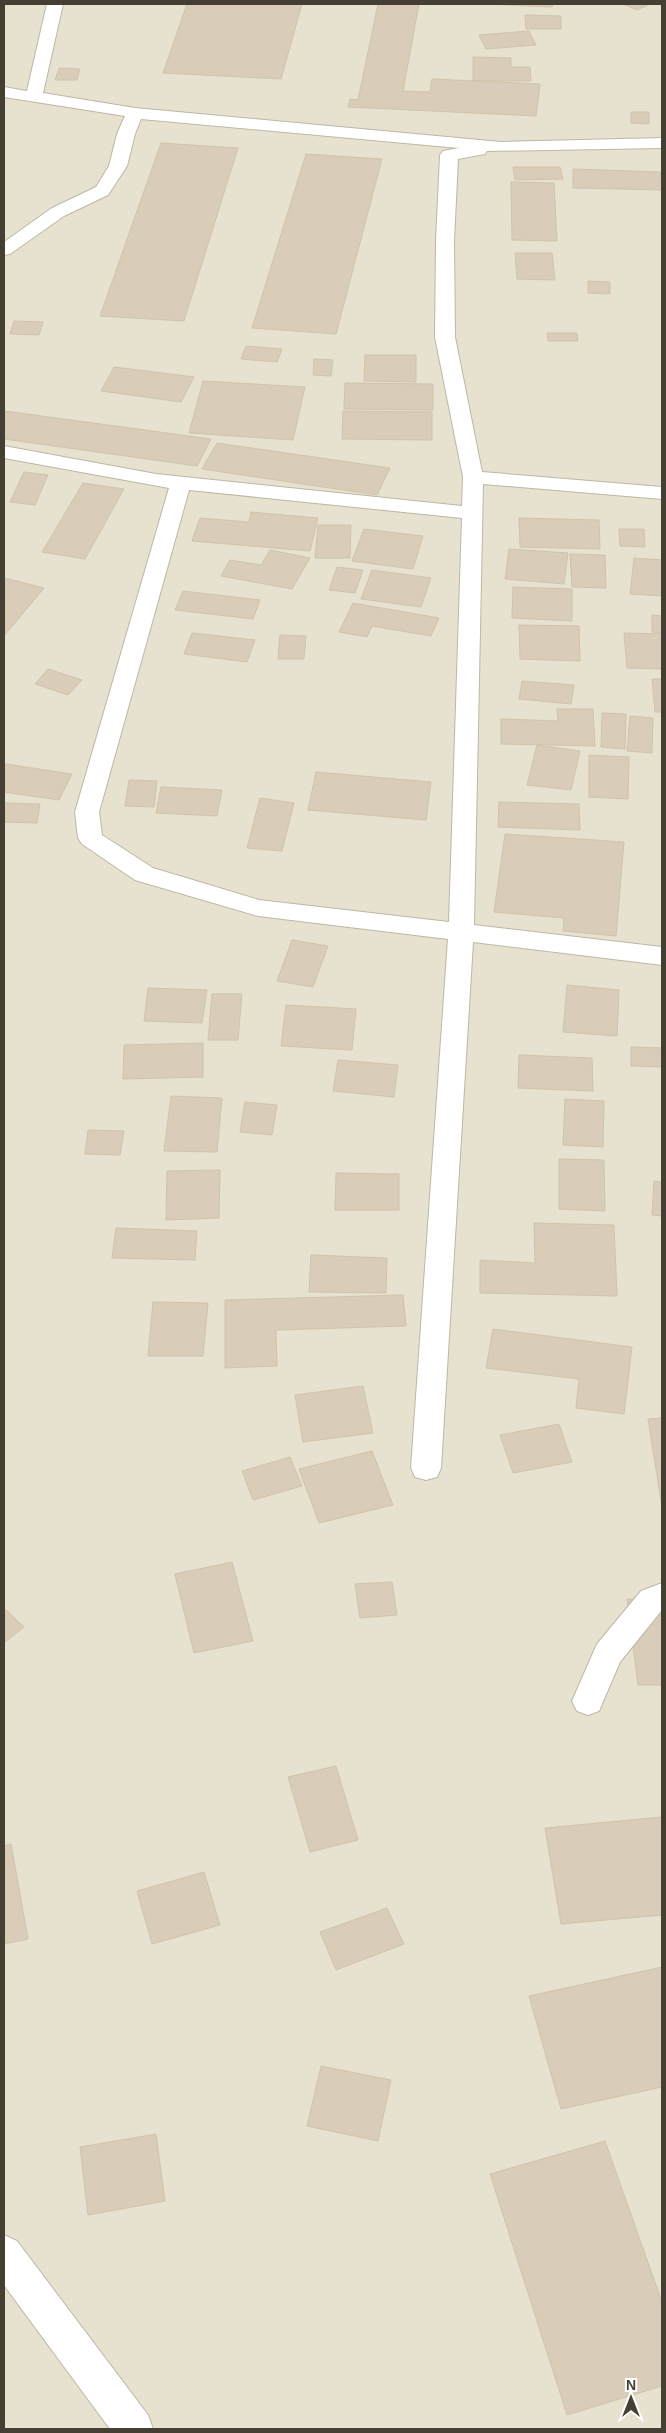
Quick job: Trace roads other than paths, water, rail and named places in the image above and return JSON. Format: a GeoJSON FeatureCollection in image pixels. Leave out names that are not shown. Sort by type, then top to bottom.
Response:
{"type":"FeatureCollection","features":[{"type":"Feature","properties":{"kind":"street"},"geometry":{"type":"LineString","coordinates":[[34,98],[55,4]]}},
{"type":"Feature","properties":{"kind":"street"},"geometry":{"type":"LineString","coordinates":[[4,92],[135,113],[500,147],[662,143]]}},
{"type":"Feature","properties":{"kind":"street"},"geometry":{"type":"LineString","coordinates":[[4,250],[58,212],[102,191],[118,166],[126,134],[135,113]]}},
{"type":"Feature","properties":{"kind":"street"},"geometry":{"type":"LineString","coordinates":[[426,1468],[461,933],[473,477],[446,337],[446,241],[449,155],[500,147]]}},
{"type":"Feature","properties":{"kind":"street"},"geometry":{"type":"LineString","coordinates":[[4,452],[156,480],[472,513]]}},
{"type":"Feature","properties":{"kind":"street"},"geometry":{"type":"LineString","coordinates":[[473,477],[662,493]]}},
{"type":"Feature","properties":{"kind":"street"},"geometry":{"type":"LineString","coordinates":[[181,482],[87,812],[90,838],[144,874],[258,908],[662,956]]}},
{"type":"Feature","properties":{"kind":"street"},"geometry":{"type":"LineString","coordinates":[[588,1701],[608,1654],[652,1600],[662,1596]]}},
{"type":"Feature","properties":{"kind":"street"},"geometry":{"type":"LineString","coordinates":[[4,2254],[134,2429]]}}]}
